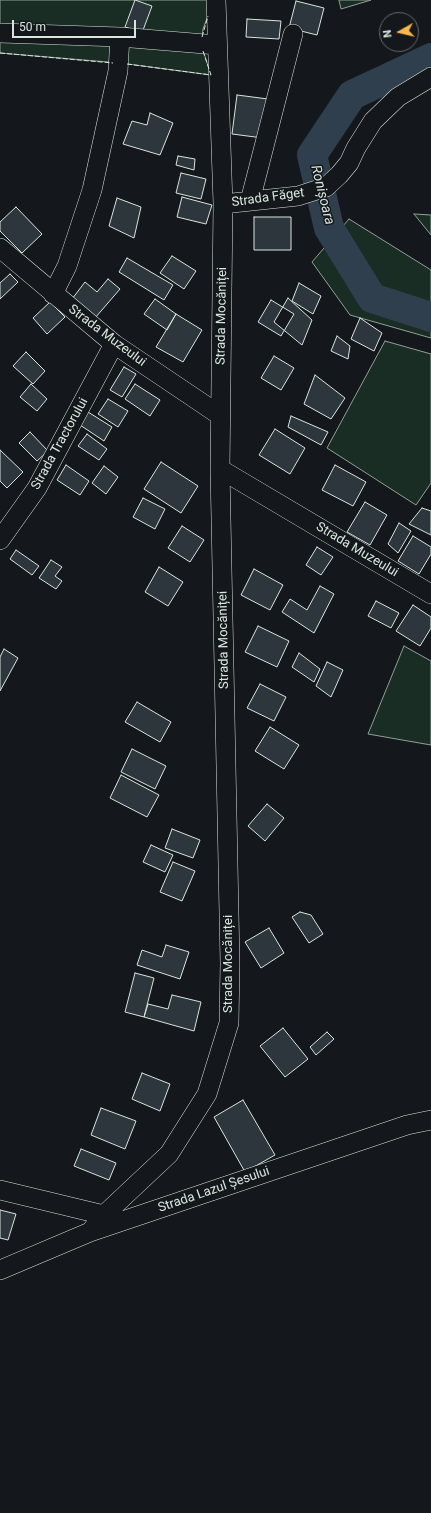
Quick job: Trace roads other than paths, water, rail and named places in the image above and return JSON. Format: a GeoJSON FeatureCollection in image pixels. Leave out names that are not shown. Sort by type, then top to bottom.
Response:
{"type":"FeatureCollection","features":[{"type":"Feature","properties":{"kind":"street","name":"Strada Mocăniței"},"geometry":{"type":"LineString","coordinates":[[90,1232],[104,1215],[169,1154],[207,1094],[229,1023],[230,963],[220,469],[223,204],[216,0]]}},
{"type":"Feature","properties":{"kind":"street"},"geometry":{"type":"LineString","coordinates":[[0,33],[120,37],[217,45]]}},
{"type":"Feature","properties":{"kind":"street"},"geometry":{"type":"LineString","coordinates":[[250,201],[293,34]]}},
{"type":"Feature","properties":{"kind":"street"},"geometry":{"type":"LineString","coordinates":[[53,294],[67,266],[92,190],[118,71],[120,37]]}},
{"type":"Feature","properties":{"kind":"street","name":"Strada Făget"},"geometry":{"type":"LineString","coordinates":[[223,204],[298,196],[326,187],[349,163],[373,121],[398,97],[431,77]]}},
{"type":"Feature","properties":{"kind":"street","name":"Strada Muzeului"},"geometry":{"type":"LineString","coordinates":[[0,248],[114,344],[221,416]]}},
{"type":"Feature","properties":{"kind":"street","name":"Strada Tractorului"},"geometry":{"type":"LineString","coordinates":[[1,536],[37,488],[114,344]]}},
{"type":"Feature","properties":{"kind":"street","name":"Strada Muzeului"},"geometry":{"type":"LineString","coordinates":[[220,469],[431,594]]}},
{"type":"Feature","properties":{"kind":"street","name":"Strada Lazul Șesului"},"geometry":{"type":"LineString","coordinates":[[0,1270],[90,1232],[406,1125],[431,1120]]}},
{"type":"Feature","properties":{"kind":"street"},"geometry":{"type":"LineString","coordinates":[[0,1190],[104,1215]]}},
{"type":"Feature","properties":{"kind":"waterway","name":"Ronișoara"},"geometry":{"type":"LineString","coordinates":[[431,58],[352,95],[312,155],[329,228],[372,298],[431,317]]}}]}
